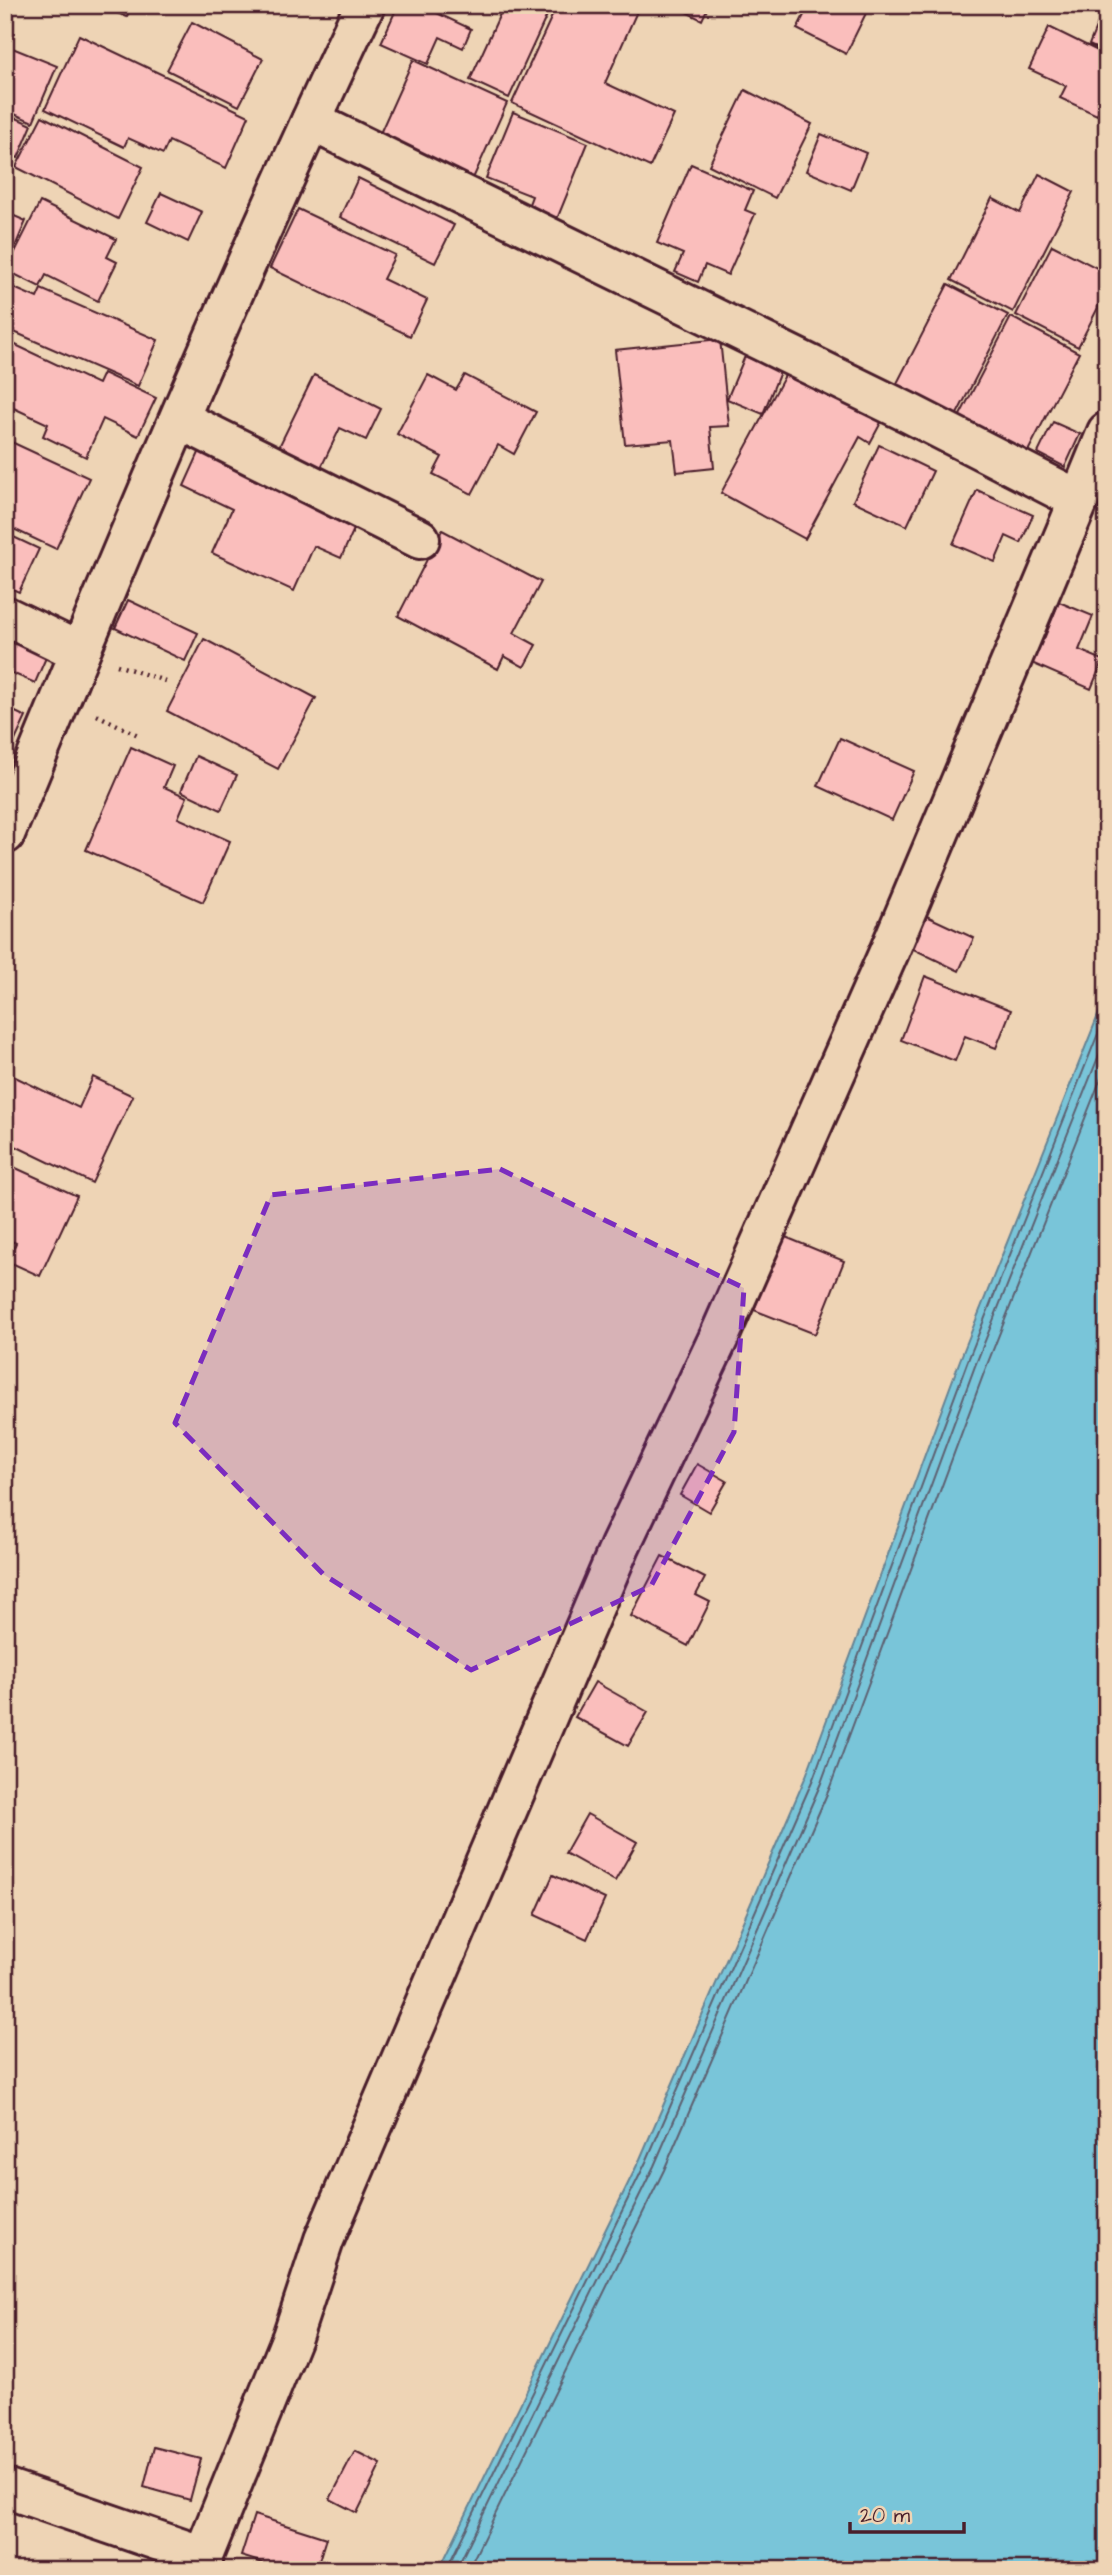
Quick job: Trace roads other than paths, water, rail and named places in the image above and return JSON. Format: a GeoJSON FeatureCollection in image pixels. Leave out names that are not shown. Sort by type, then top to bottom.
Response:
{"type":"FeatureCollection","features":[{"type":"Feature","properties":{"kind":"street"},"geometry":{"type":"LineString","coordinates":[[5,834],[80,652],[311,121],[365,5]]}},
{"type":"Feature","properties":{"kind":"street"},"geometry":{"type":"LineString","coordinates":[[311,121],[911,414],[1079,500]]}},
{"type":"Feature","properties":{"kind":"street"},"geometry":{"type":"LineString","coordinates":[[181,420],[420,538]]}},
{"type":"Feature","properties":{"kind":"street"},"geometry":{"type":"LineString","coordinates":[[5,2488],[203,2563],[292,2337],[324,2240],[620,1546],[719,1336],[889,952],[1107,432]]}},
{"type":"Feature","properties":{"kind":"street"},"geometry":{"type":"LineString","coordinates":[[5,617],[80,652]]}},
{"type":"Feature","properties":{"kind":"water"},"geometry":{"type":"Polygon","coordinates":[[[1107,993],[1107,2570],[439,2570],[640,2159],[806,1776],[960,1360],[1107,993]]]}}]}
